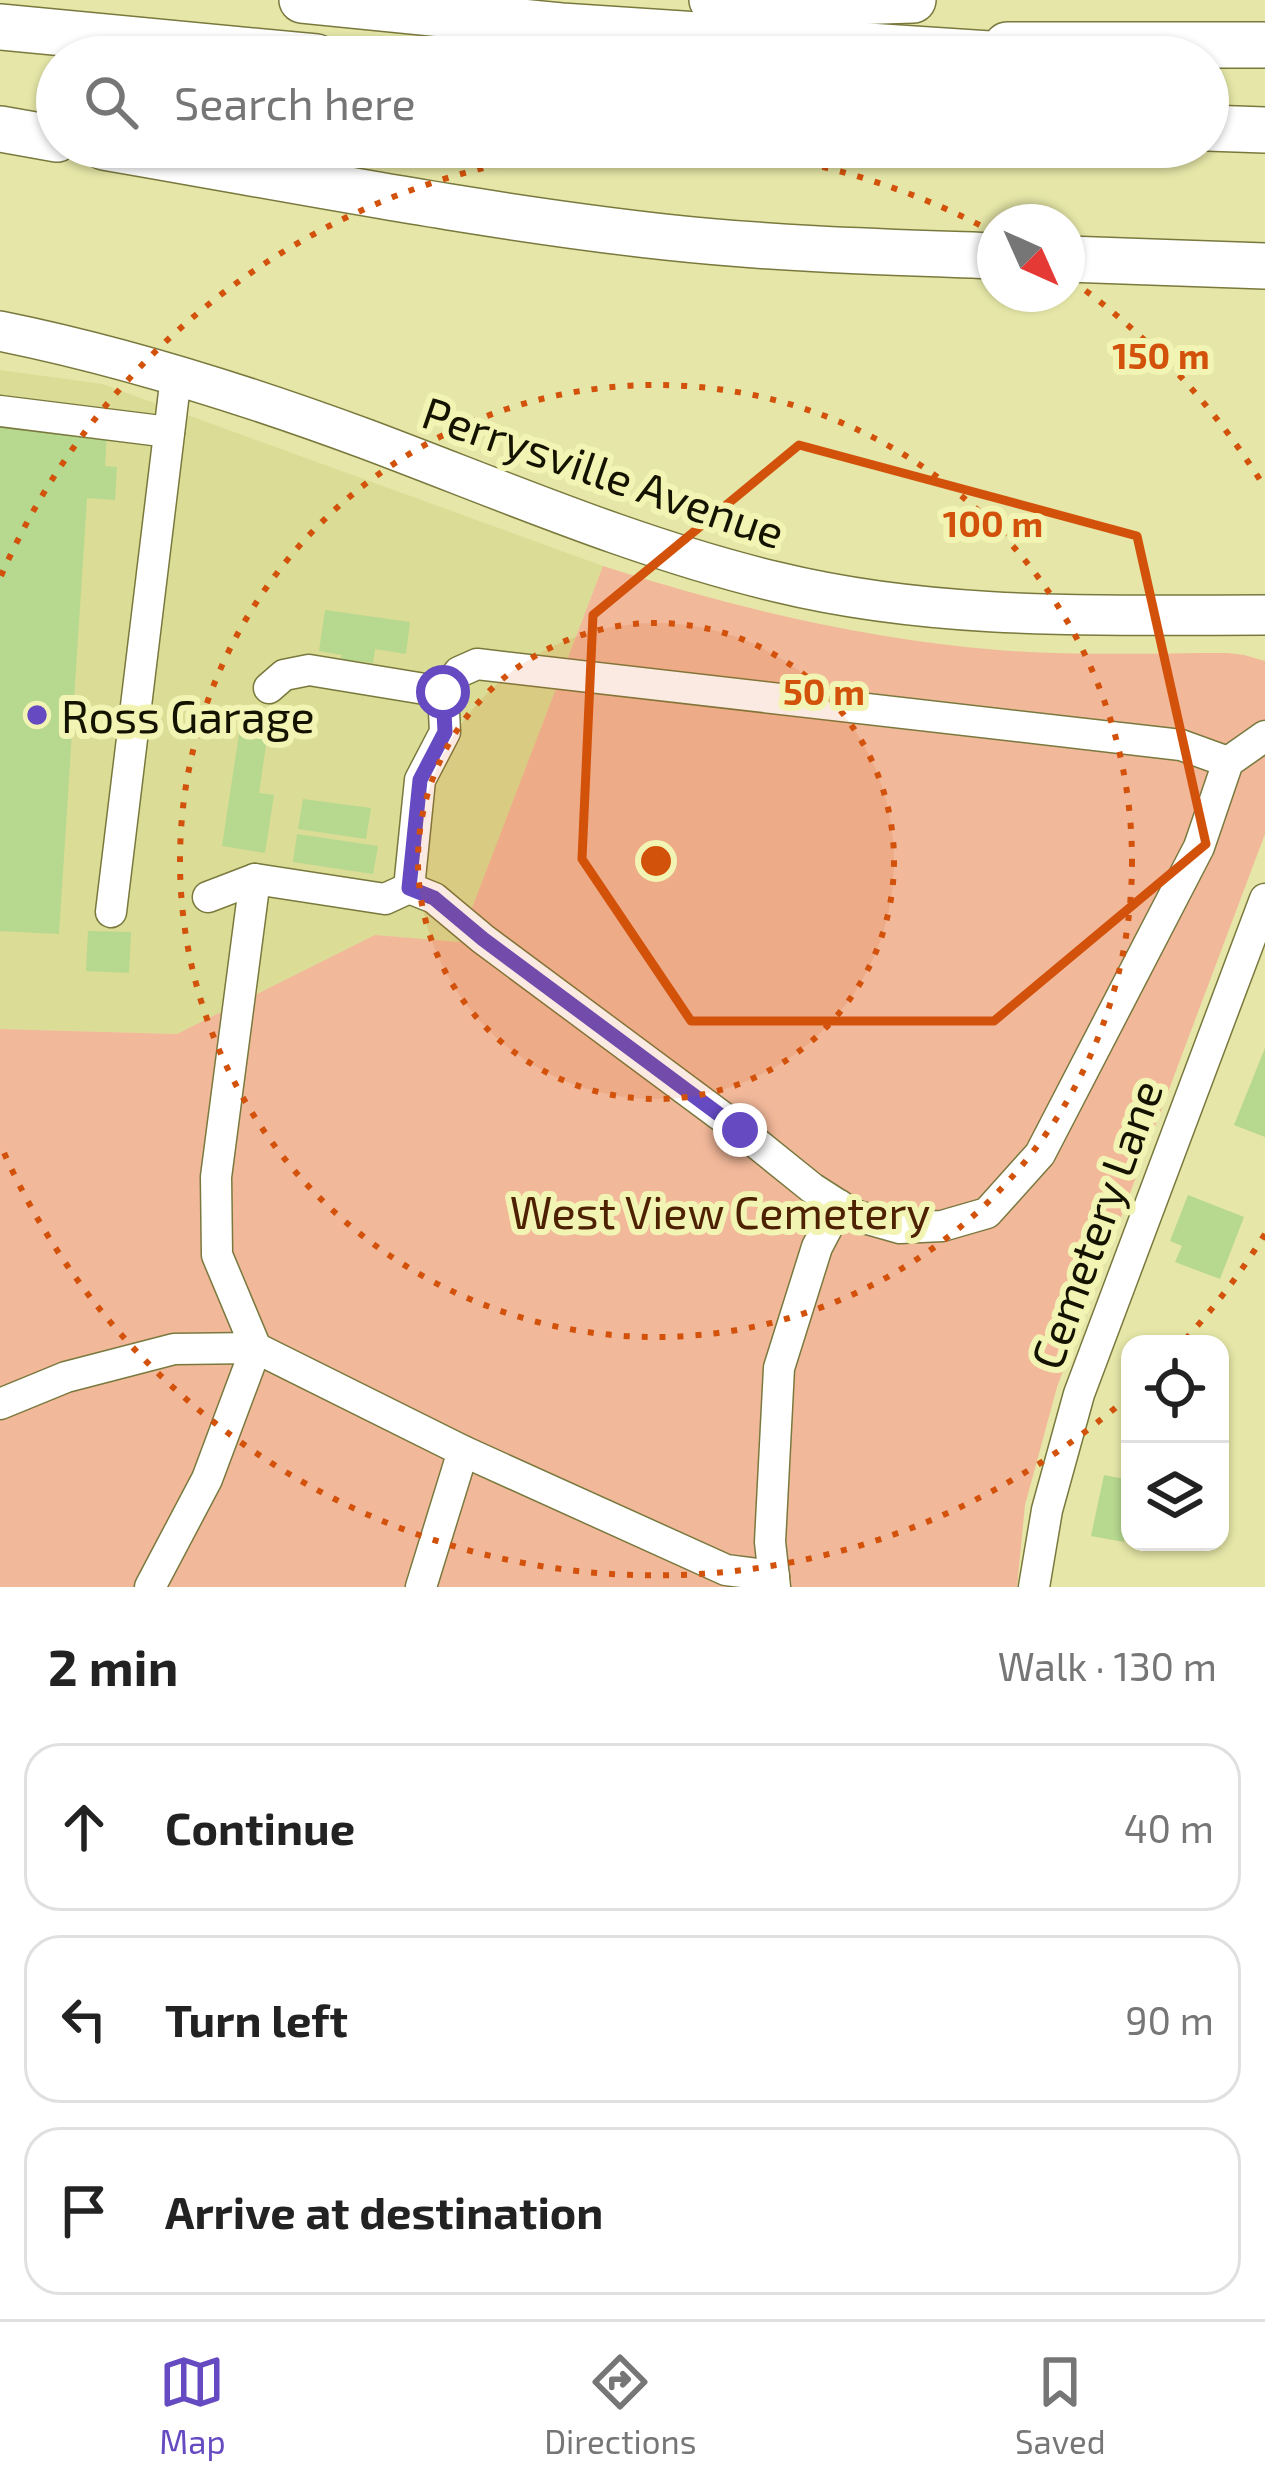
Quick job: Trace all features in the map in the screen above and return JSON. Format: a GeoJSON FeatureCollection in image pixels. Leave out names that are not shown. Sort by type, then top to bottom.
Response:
{"type":"FeatureCollection","features":[{"type":"Feature","properties":{"kind":"highway"},"geometry":{"type":"LineString","coordinates":[[302,0],[561,26],[722,36]]}},
{"type":"Feature","properties":{"kind":"highway"},"geometry":{"type":"LineString","coordinates":[[712,0],[913,0]]}},
{"type":"Feature","properties":{"kind":"highway"},"geometry":{"type":"LineString","coordinates":[[0,27],[95,36]]}},
{"type":"Feature","properties":{"kind":"highway"},"geometry":{"type":"LineString","coordinates":[[1229,44],[1265,44]]}},
{"type":"Feature","properties":{"kind":"highway"},"geometry":{"type":"LineString","coordinates":[[1229,66],[1265,67]]}},
{"type":"Feature","properties":{"kind":"highway"},"geometry":{"type":"LineString","coordinates":[[0,129],[36,135]]}},
{"type":"Feature","properties":{"kind":"highway"},"geometry":{"type":"LineString","coordinates":[[1229,129],[1265,130]]}},
{"type":"Feature","properties":{"kind":"highway"},"geometry":{"type":"LineString","coordinates":[[226,168],[477,211],[668,237],[977,255]]}},
{"type":"Feature","properties":{"kind":"highway"},"geometry":{"type":"LineString","coordinates":[[1085,260],[1265,266]]}},
{"type":"Feature","properties":{"kind":"main road","name":"Perrysville Avenue"},"geometry":{"type":"LineString","coordinates":[[0,331],[176,376],[366,439],[616,535],[781,583],[1000,613],[1265,616]]}},
{"type":"Feature","properties":{"kind":"street"},"geometry":{"type":"LineString","coordinates":[[111,912],[176,376]]}},
{"type":"Feature","properties":{"kind":"street"},"geometry":{"type":"LineString","coordinates":[[0,411],[169,432]]}},
{"type":"Feature","properties":{"kind":"street"},"geometry":{"type":"LineString","coordinates":[[409,888],[420,780],[445,732],[443,692],[459,672],[477,664],[1181,745],[1228,762]]}},
{"type":"Feature","properties":{"kind":"street"},"geometry":{"type":"LineString","coordinates":[[269,688],[284,675],[308,670],[443,692]]}},
{"type":"Feature","properties":{"kind":"street"},"geometry":{"type":"LineString","coordinates":[[208,897],[255,879],[385,899],[409,888],[434,898],[812,1188],[854,1215],[900,1228],[942,1226],[987,1213],[1040,1154],[1198,848],[1228,762],[1265,736]]}},
{"type":"Feature","properties":{"kind":"street"},"geometry":{"type":"LineString","coordinates":[[150,1587],[207,1479],[256,1348],[217,1255],[216,1177],[255,879]]}},
{"type":"Feature","properties":{"kind":"street","name":"Cemetery Lane"},"geometry":{"type":"LineString","coordinates":[[1034,1587],[1048,1510],[1079,1394],[1265,899]]}},
{"type":"Feature","properties":{"kind":"street"},"geometry":{"type":"LineString","coordinates":[[0,1404],[66,1377],[174,1348],[256,1348],[463,1451],[726,1570],[774,1582],[770,1542],[779,1368],[818,1246],[839,1205]]}},
{"type":"Feature","properties":{"kind":"street"},"geometry":{"type":"LineString","coordinates":[[421,1587],[463,1451]]}},
{"type":"Feature","properties":{"kind":"highlighted area"},"geometry":{"type":"Polygon","coordinates":[[[799,445],[1137,536],[1206,844],[994,1021],[691,1021],[582,859],[593,615],[799,445]]]}},
{"type":"Feature","properties":{"kind":"shaded area"},"geometry":{"type":"Polygon","coordinates":[[[0,370],[102,384],[603,566],[459,943],[375,935],[177,1034],[0,1029],[0,370]]]}},
{"type":"Feature","properties":{"kind":"green space","name":"West View Cemetery"},"geometry":{"type":"Polygon","coordinates":[[[603,566],[749,608],[897,638],[1027,652],[1228,653],[1265,661],[1265,834],[1057,1387],[1025,1505],[1017,1587],[0,1587],[0,1029],[177,1034],[375,935],[459,942],[603,566]]]}},
{"type":"Feature","properties":{"kind":"building","name":"Ross Garage"},"geometry":{"type":"Polygon","coordinates":[[[0,425],[107,431],[105,466],[117,467],[115,500],[87,498],[59,934],[0,931],[0,425]]]}},
{"type":"Feature","properties":{"kind":"building"},"geometry":{"type":"Polygon","coordinates":[[[325,610],[410,622],[406,654],[375,649],[373,663],[319,651],[325,610]]]}},
{"type":"Feature","properties":{"kind":"building"},"geometry":{"type":"Polygon","coordinates":[[[241,721],[269,725],[259,793],[274,795],[265,853],[222,846],[241,721]]]}},
{"type":"Feature","properties":{"kind":"building"},"geometry":{"type":"Polygon","coordinates":[[[303,799],[371,808],[366,839],[298,829],[303,799]]]}},
{"type":"Feature","properties":{"kind":"building"},"geometry":{"type":"Polygon","coordinates":[[[297,834],[378,846],[373,874],[293,862],[297,834]]]}},
{"type":"Feature","properties":{"kind":"building"},"geometry":{"type":"Polygon","coordinates":[[[88,931],[131,932],[129,973],[86,971],[88,931]]]}},
{"type":"Feature","properties":{"kind":"building"},"geometry":{"type":"Polygon","coordinates":[[[1265,1048],[1265,1137],[1234,1125],[1265,1048]]]}},
{"type":"Feature","properties":{"kind":"building"},"geometry":{"type":"Polygon","coordinates":[[[1188,1195],[1244,1217],[1220,1279],[1175,1262],[1182,1246],[1170,1241],[1188,1195]]]}},
{"type":"Feature","properties":{"kind":"building"},"geometry":{"type":"Polygon","coordinates":[[[1104,1475],[1121,1478],[1121,1541],[1091,1536],[1104,1475]]]}},
{"type":"Feature","properties":{"kind":"place","name":"Ross Garage"},"geometry":{"type":"Point","coordinates":[37,715]}},
{"type":"Feature","properties":{"kind":"route"},"geometry":{"type":"LineString","coordinates":[[443,692],[445,732],[420,780],[409,888],[434,898],[740,1130]]}}]}
